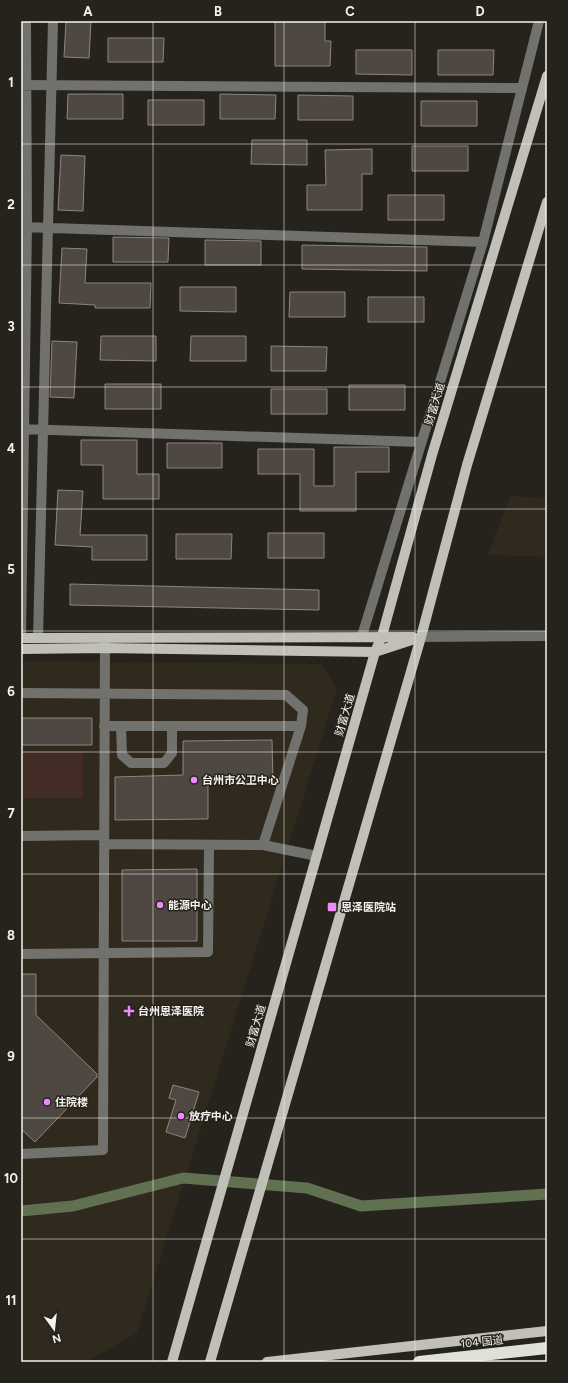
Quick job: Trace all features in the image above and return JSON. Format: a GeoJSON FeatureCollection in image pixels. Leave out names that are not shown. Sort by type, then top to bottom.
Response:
{"type":"FeatureCollection","features":[{"type":"Feature","properties":{"kind":"highway","name":"104 国道"},"geometry":{"type":"LineString","coordinates":[[419,1362],[547,1348]]}},
{"type":"Feature","properties":{"kind":"main road","name":"财富大道"},"geometry":{"type":"LineString","coordinates":[[172,1362],[375,652],[382,636],[432,454],[547,76]]}},
{"type":"Feature","properties":{"kind":"main road"},"geometry":{"type":"LineString","coordinates":[[210,1362],[421,637],[467,465],[547,202]]}},
{"type":"Feature","properties":{"kind":"main road"},"geometry":{"type":"LineString","coordinates":[[21,638],[421,637]]}},
{"type":"Feature","properties":{"kind":"main road"},"geometry":{"type":"LineString","coordinates":[[21,649],[104,648],[375,652],[421,637]]}},
{"type":"Feature","properties":{"kind":"main road"},"geometry":{"type":"LineString","coordinates":[[267,1362],[547,1331]]}},
{"type":"Feature","properties":{"kind":"street"},"geometry":{"type":"LineString","coordinates":[[21,638],[24,85],[26,21]]}},
{"type":"Feature","properties":{"kind":"street"},"geometry":{"type":"LineString","coordinates":[[38,638],[53,21]]}},
{"type":"Feature","properties":{"kind":"street"},"geometry":{"type":"LineString","coordinates":[[362,636],[483,242],[539,21]]}},
{"type":"Feature","properties":{"kind":"street"},"geometry":{"type":"LineString","coordinates":[[24,85],[522,88]]}},
{"type":"Feature","properties":{"kind":"street"},"geometry":{"type":"LineString","coordinates":[[24,227],[483,242]]}},
{"type":"Feature","properties":{"kind":"street"},"geometry":{"type":"LineString","coordinates":[[23,429],[421,442]]}},
{"type":"Feature","properties":{"kind":"street"},"geometry":{"type":"LineString","coordinates":[[421,637],[547,636]]}},
{"type":"Feature","properties":{"kind":"street"},"geometry":{"type":"LineString","coordinates":[[21,1154],[103,1150],[103,694],[105,637]]}},
{"type":"Feature","properties":{"kind":"street"},"geometry":{"type":"LineString","coordinates":[[21,693],[286,695],[303,710],[300,726],[263,845]]}},
{"type":"Feature","properties":{"kind":"street"},"geometry":{"type":"LineString","coordinates":[[104,726],[300,726]]}},
{"type":"Feature","properties":{"kind":"street"},"geometry":{"type":"LineString","coordinates":[[121,726],[122,755],[131,763],[164,763],[172,753],[172,726]]}},
{"type":"Feature","properties":{"kind":"street"},"geometry":{"type":"LineString","coordinates":[[21,836],[209,845],[263,845],[317,856]]}},
{"type":"Feature","properties":{"kind":"street"},"geometry":{"type":"LineString","coordinates":[[21,954],[208,952],[209,845]]}},
{"type":"Feature","properties":{"kind":"shaded area"},"geometry":{"type":"Polygon","coordinates":[[[510,496],[547,498],[547,557],[488,555],[510,496]]]}},
{"type":"Feature","properties":{"kind":"shaded area","name":"台州恩泽医院"},"geometry":{"type":"Polygon","coordinates":[[[21,661],[321,664],[337,689],[137,1333],[88,1361],[79,1362],[21,1362],[21,661]]]}},
{"type":"Feature","properties":{"kind":"shaded area"},"geometry":{"type":"Polygon","coordinates":[[[21,751],[83,751],[83,798],[21,798],[21,751]]]}},
{"type":"Feature","properties":{"kind":"building"},"geometry":{"type":"Polygon","coordinates":[[[66,21],[91,21],[89,58],[64,57],[66,21]]]}},
{"type":"Feature","properties":{"kind":"building"},"geometry":{"type":"Polygon","coordinates":[[[275,21],[325,21],[325,41],[331,41],[330,66],[275,66],[275,21]]]}},
{"type":"Feature","properties":{"kind":"building"},"geometry":{"type":"Polygon","coordinates":[[[108,38],[164,38],[163,62],[108,62],[108,38]]]}},
{"type":"Feature","properties":{"kind":"building"},"geometry":{"type":"Polygon","coordinates":[[[356,50],[412,50],[412,75],[356,74],[356,50]]]}},
{"type":"Feature","properties":{"kind":"building"},"geometry":{"type":"Polygon","coordinates":[[[438,50],[494,50],[493,75],[438,75],[438,50]]]}},
{"type":"Feature","properties":{"kind":"building"},"geometry":{"type":"Polygon","coordinates":[[[68,94],[123,94],[123,119],[67,119],[68,94]]]}},
{"type":"Feature","properties":{"kind":"building"},"geometry":{"type":"Polygon","coordinates":[[[220,94],[276,95],[275,119],[220,119],[220,94]]]}},
{"type":"Feature","properties":{"kind":"building"},"geometry":{"type":"Polygon","coordinates":[[[298,95],[353,96],[353,120],[298,120],[298,95]]]}},
{"type":"Feature","properties":{"kind":"building"},"geometry":{"type":"Polygon","coordinates":[[[148,100],[204,100],[204,125],[148,125],[148,100]]]}},
{"type":"Feature","properties":{"kind":"building"},"geometry":{"type":"Polygon","coordinates":[[[421,101],[477,101],[477,126],[421,126],[421,101]]]}},
{"type":"Feature","properties":{"kind":"building"},"geometry":{"type":"Polygon","coordinates":[[[252,140],[307,140],[307,165],[251,164],[252,140]]]}},
{"type":"Feature","properties":{"kind":"building"},"geometry":{"type":"Polygon","coordinates":[[[412,146],[468,146],[468,171],[412,171],[412,146]]]}},
{"type":"Feature","properties":{"kind":"building"},"geometry":{"type":"Polygon","coordinates":[[[372,149],[372,174],[362,174],[362,210],[307,210],[307,185],[326,185],[325,150],[372,149]]]}},
{"type":"Feature","properties":{"kind":"building"},"geometry":{"type":"Polygon","coordinates":[[[61,155],[85,156],[83,211],[58,210],[61,155]]]}},
{"type":"Feature","properties":{"kind":"building"},"geometry":{"type":"Polygon","coordinates":[[[388,195],[444,195],[444,220],[388,220],[388,195]]]}},
{"type":"Feature","properties":{"kind":"building"},"geometry":{"type":"Polygon","coordinates":[[[113,237],[169,238],[168,262],[113,262],[113,237]]]}},
{"type":"Feature","properties":{"kind":"building"},"geometry":{"type":"Polygon","coordinates":[[[205,240],[261,241],[261,265],[205,265],[205,240]]]}},
{"type":"Feature","properties":{"kind":"building"},"geometry":{"type":"Polygon","coordinates":[[[302,245],[427,247],[427,271],[302,269],[302,245]]]}},
{"type":"Feature","properties":{"kind":"building"},"geometry":{"type":"Polygon","coordinates":[[[62,248],[87,249],[85,283],[151,283],[150,308],[95,308],[95,305],[59,303],[62,248]]]}},
{"type":"Feature","properties":{"kind":"building"},"geometry":{"type":"Polygon","coordinates":[[[180,287],[236,287],[236,312],[180,311],[180,287]]]}},
{"type":"Feature","properties":{"kind":"building"},"geometry":{"type":"Polygon","coordinates":[[[290,292],[345,292],[345,317],[289,317],[290,292]]]}},
{"type":"Feature","properties":{"kind":"building"},"geometry":{"type":"Polygon","coordinates":[[[368,297],[424,297],[424,322],[368,322],[368,297]]]}},
{"type":"Feature","properties":{"kind":"building"},"geometry":{"type":"Polygon","coordinates":[[[101,336],[156,336],[156,361],[100,360],[101,336]]]}},
{"type":"Feature","properties":{"kind":"building"},"geometry":{"type":"Polygon","coordinates":[[[191,336],[246,336],[246,361],[190,361],[191,336]]]}},
{"type":"Feature","properties":{"kind":"building"},"geometry":{"type":"Polygon","coordinates":[[[52,341],[77,342],[74,398],[50,397],[52,341]]]}},
{"type":"Feature","properties":{"kind":"building"},"geometry":{"type":"Polygon","coordinates":[[[271,346],[327,347],[326,371],[271,371],[271,346]]]}},
{"type":"Feature","properties":{"kind":"building"},"geometry":{"type":"Polygon","coordinates":[[[105,384],[161,384],[161,409],[105,409],[105,384]]]}},
{"type":"Feature","properties":{"kind":"building"},"geometry":{"type":"Polygon","coordinates":[[[349,385],[405,385],[405,410],[349,410],[349,385]]]}},
{"type":"Feature","properties":{"kind":"building"},"geometry":{"type":"Polygon","coordinates":[[[271,389],[327,389],[327,414],[271,414],[271,389]]]}},
{"type":"Feature","properties":{"kind":"building"},"geometry":{"type":"Polygon","coordinates":[[[81,440],[137,440],[137,474],[159,474],[159,499],[103,499],[103,465],[81,465],[81,440]]]}},
{"type":"Feature","properties":{"kind":"building"},"geometry":{"type":"Polygon","coordinates":[[[167,443],[222,443],[222,468],[167,468],[167,443]]]}},
{"type":"Feature","properties":{"kind":"building"},"geometry":{"type":"Polygon","coordinates":[[[334,447],[389,447],[389,472],[356,472],[356,511],[300,511],[300,474],[258,474],[258,449],[314,449],[314,486],[334,486],[334,447]]]}},
{"type":"Feature","properties":{"kind":"building"},"geometry":{"type":"Polygon","coordinates":[[[58,490],[83,491],[80,535],[147,535],[147,560],[92,560],[92,547],[55,545],[58,490]]]}},
{"type":"Feature","properties":{"kind":"building"},"geometry":{"type":"Polygon","coordinates":[[[268,533],[324,533],[324,558],[268,558],[268,533]]]}},
{"type":"Feature","properties":{"kind":"building"},"geometry":{"type":"Polygon","coordinates":[[[176,534],[232,534],[231,559],[176,559],[176,534]]]}},
{"type":"Feature","properties":{"kind":"building"},"geometry":{"type":"Polygon","coordinates":[[[70,584],[319,590],[319,610],[70,605],[70,584]]]}},
{"type":"Feature","properties":{"kind":"building"},"geometry":{"type":"Polygon","coordinates":[[[21,718],[92,718],[92,745],[21,745],[21,718]]]}},
{"type":"Feature","properties":{"kind":"building","name":"台州市公卫中心"},"geometry":{"type":"Polygon","coordinates":[[[272,740],[273,783],[208,784],[208,819],[115,820],[115,777],[183,775],[183,741],[272,740]]]}},
{"type":"Feature","properties":{"kind":"building","name":"能源中心"},"geometry":{"type":"Polygon","coordinates":[[[197,869],[197,941],[122,941],[122,870],[197,869]]]}},
{"type":"Feature","properties":{"kind":"building","name":"住院楼"},"geometry":{"type":"Polygon","coordinates":[[[21,974],[36,974],[36,1015],[97,1074],[97,1077],[35,1142],[21,1129],[21,974]]]}},
{"type":"Feature","properties":{"kind":"building","name":"放疗中心"},"geometry":{"type":"Polygon","coordinates":[[[173,1085],[199,1092],[185,1138],[166,1132],[176,1100],[169,1098],[173,1085]]]}},
{"type":"Feature","properties":{"kind":"waterway"},"geometry":{"type":"LineString","coordinates":[[21,1211],[73,1206],[183,1178],[307,1188],[361,1206],[547,1194]]}},
{"type":"Feature","properties":{"kind":"place","name":"台州市公卫中心"},"geometry":{"type":"Point","coordinates":[194,780]}},
{"type":"Feature","properties":{"kind":"place","name":"能源中心"},"geometry":{"type":"Point","coordinates":[160,905]}},
{"type":"Feature","properties":{"kind":"place","name":"恩泽医院站"},"geometry":{"type":"Point","coordinates":[332,907]}},
{"type":"Feature","properties":{"kind":"place","name":"台州恩泽医院"},"geometry":{"type":"Point","coordinates":[129,1011]}},
{"type":"Feature","properties":{"kind":"place","name":"住院楼"},"geometry":{"type":"Point","coordinates":[47,1102]}},
{"type":"Feature","properties":{"kind":"place","name":"放疗中心"},"geometry":{"type":"Point","coordinates":[181,1116]}}]}
